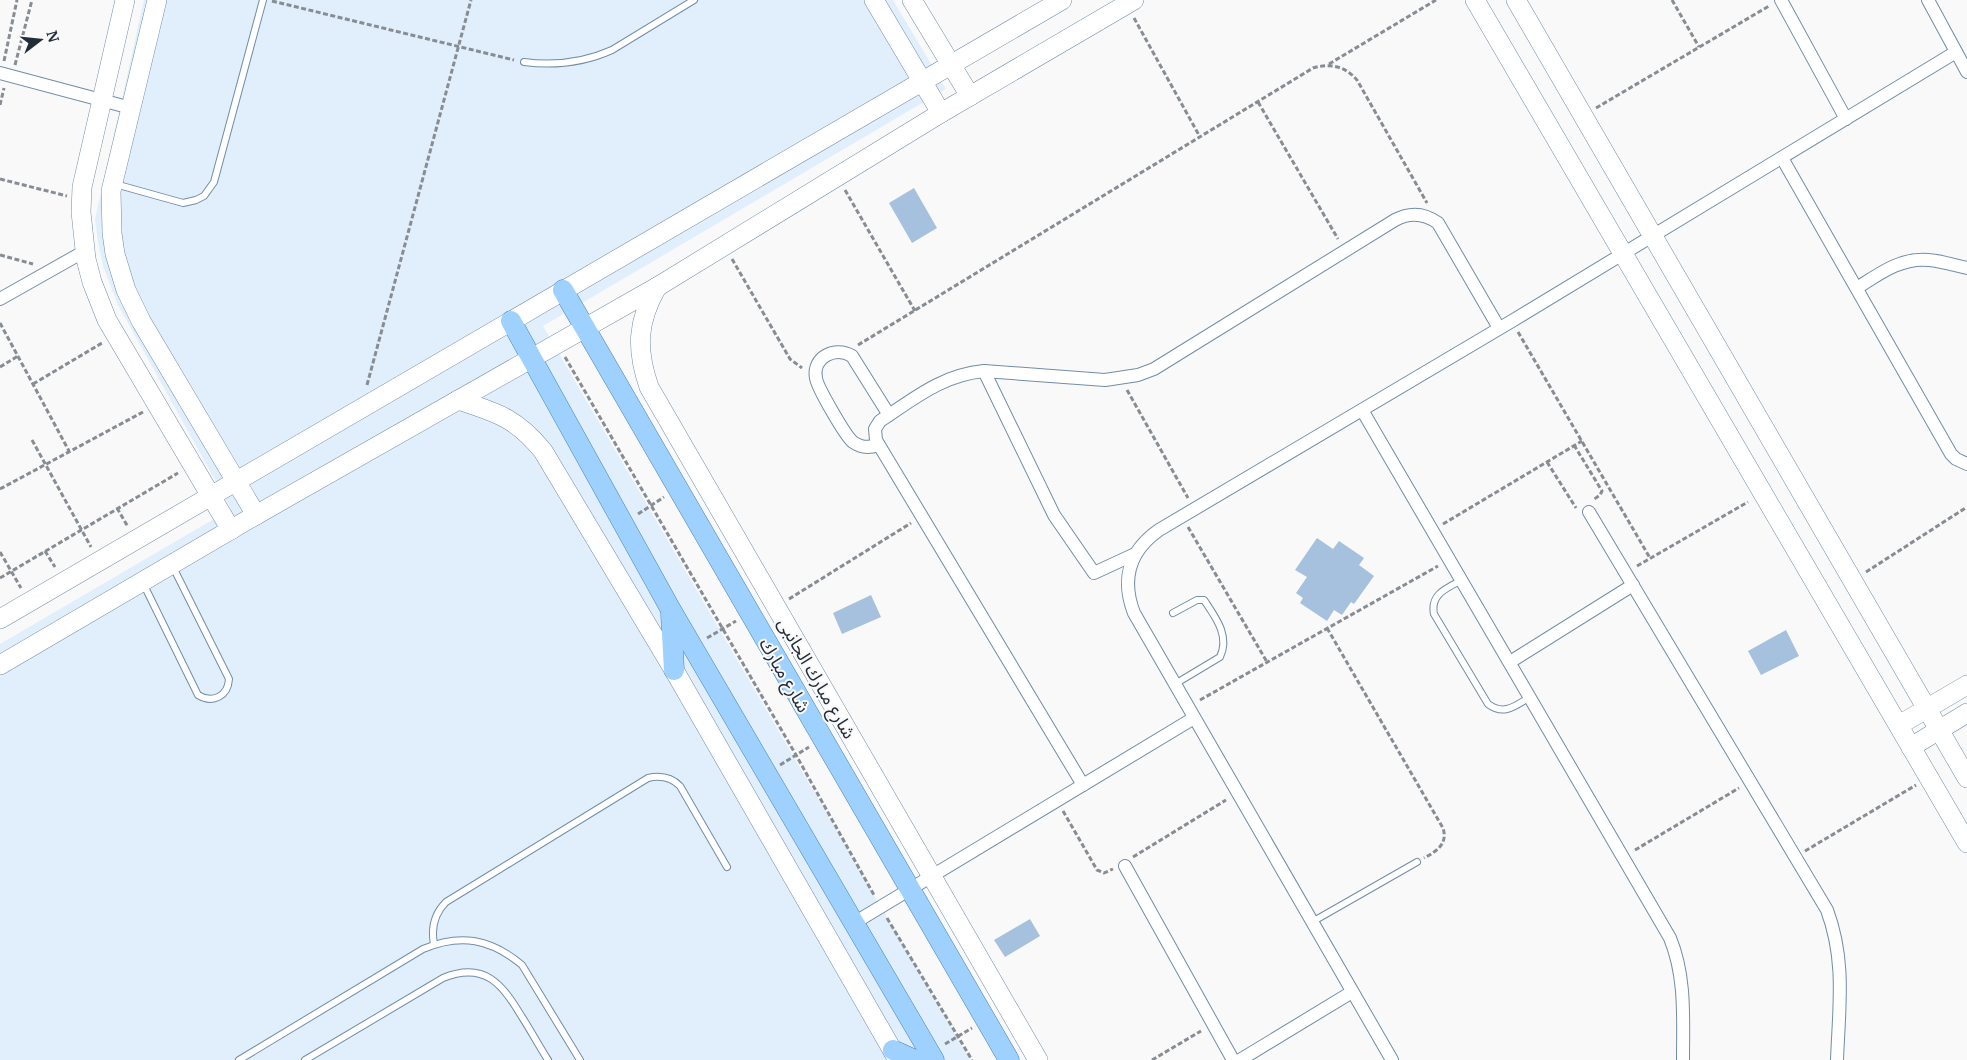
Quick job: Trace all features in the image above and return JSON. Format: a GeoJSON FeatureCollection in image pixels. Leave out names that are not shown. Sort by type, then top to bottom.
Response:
{"type":"FeatureCollection","features":[{"type":"Feature","properties":{"kind":"main road"},"geometry":{"type":"LineString","coordinates":[[125,0],[82,187],[85,250],[92,282],[107,320],[230,530]]}},
{"type":"Feature","properties":{"kind":"main road"},"geometry":{"type":"LineString","coordinates":[[157,0],[113,184],[110,212],[115,254],[126,290],[141,321],[256,515]]}},
{"type":"Feature","properties":{"kind":"main road"},"geometry":{"type":"LineString","coordinates":[[874,0],[941,113]]}},
{"type":"Feature","properties":{"kind":"main road"},"geometry":{"type":"LineString","coordinates":[[912,0],[970,96]]}},
{"type":"Feature","properties":{"kind":"main road"},"geometry":{"type":"LineString","coordinates":[[0,619],[1062,0]]}},
{"type":"Feature","properties":{"kind":"main road"},"geometry":{"type":"LineString","coordinates":[[1475,0],[1967,843]]}},
{"type":"Feature","properties":{"kind":"main road"},"geometry":{"type":"LineString","coordinates":[[1516,0],[1967,778]]}},
{"type":"Feature","properties":{"kind":"main road"},"geometry":{"type":"LineString","coordinates":[[0,665],[256,515],[657,287],[941,113],[1130,2]]}},
{"type":"Feature","properties":{"kind":"main road","name":"شارع مبارك الجانبى"},"geometry":{"type":"LineString","coordinates":[[657,287],[648,302],[640,336],[640,354],[649,387],[1038,1060]]}},
{"type":"Feature","properties":{"kind":"main road","name":"شارع مبارك"},"geometry":{"type":"LineString","coordinates":[[563,290],[1009,1060]]}},
{"type":"Feature","properties":{"kind":"main road"},"geometry":{"type":"LineString","coordinates":[[511,321],[671,610],[854,923],[926,1058]]}},
{"type":"Feature","properties":{"kind":"main road"},"geometry":{"type":"LineString","coordinates":[[458,400],[500,414],[514,422],[529,434],[543,451],[674,670],[896,1055],[926,1058]]}},
{"type":"Feature","properties":{"kind":"main road"},"geometry":{"type":"LineString","coordinates":[[671,610],[674,670]]}},
{"type":"Feature","properties":{"kind":"main road"},"geometry":{"type":"LineString","coordinates":[[1899,725],[1967,685]]}},
{"type":"Feature","properties":{"kind":"main road"},"geometry":{"type":"LineString","coordinates":[[1911,747],[1967,713]]}},
{"type":"Feature","properties":{"kind":"street"},"geometry":{"type":"LineString","coordinates":[[1928,0],[1967,72]]}},
{"type":"Feature","properties":{"kind":"street"},"geometry":{"type":"LineString","coordinates":[[1776,2],[1846,119]]}},
{"type":"Feature","properties":{"kind":"street"},"geometry":{"type":"LineString","coordinates":[[1392,1060],[1134,613],[1130,602],[1128,577],[1135,554],[1150,536],[1182,516],[1512,321],[1956,52]]}},
{"type":"Feature","properties":{"kind":"street"},"geometry":{"type":"LineString","coordinates":[[4,74],[131,108]]}},
{"type":"Feature","properties":{"kind":"street"},"geometry":{"type":"LineString","coordinates":[[1782,158],[1951,454],[1956,459],[1967,464]]}},
{"type":"Feature","properties":{"kind":"street"},"geometry":{"type":"LineString","coordinates":[[1083,785],[878,445],[874,435],[880,421],[945,380],[970,372],[984,371],[1121,379],[1154,369],[1170,361],[1402,217],[1409,215],[1425,216],[1438,223],[1499,328]]}},
{"type":"Feature","properties":{"kind":"street"},"geometry":{"type":"LineString","coordinates":[[0,299],[85,250]]}},
{"type":"Feature","properties":{"kind":"street"},"geometry":{"type":"LineString","coordinates":[[1857,288],[1893,266],[1911,260],[1930,260],[1967,268]]}},
{"type":"Feature","properties":{"kind":"street"},"geometry":{"type":"LineString","coordinates":[[878,445],[872,447],[860,446],[849,439],[818,384],[816,370],[818,363],[828,353],[834,351],[852,356],[889,415]]}},
{"type":"Feature","properties":{"kind":"street"},"geometry":{"type":"LineString","coordinates":[[984,371],[1054,515],[1094,573],[1135,554]]}},
{"type":"Feature","properties":{"kind":"street"},"geometry":{"type":"LineString","coordinates":[[1362,410],[1670,938],[1676,952],[1682,982],[1683,1060]]}},
{"type":"Feature","properties":{"kind":"street"},"geometry":{"type":"LineString","coordinates":[[1586,506],[1826,910],[1839,953],[1837,1060]]}},
{"type":"Feature","properties":{"kind":"street"},"geometry":{"type":"LineString","coordinates":[[1510,662],[1633,585]]}},
{"type":"Feature","properties":{"kind":"street"},"geometry":{"type":"LineString","coordinates":[[854,923],[1083,785],[1191,712]]}},
{"type":"Feature","properties":{"kind":"street"},"geometry":{"type":"LineString","coordinates":[[1124,864],[1233,1060]]}},
{"type":"Feature","properties":{"kind":"street"},"geometry":{"type":"LineString","coordinates":[[1240,1060],[1352,992]]}},
{"type":"Feature","properties":{"kind":"lane"},"geometry":{"type":"LineString","coordinates":[[113,184],[183,203],[196,200],[210,189],[214,182],[263,0]]}},
{"type":"Feature","properties":{"kind":"lane"},"geometry":{"type":"LineString","coordinates":[[524,62],[572,63],[599,56],[694,0]]}},
{"type":"Feature","properties":{"kind":"lane"},"geometry":{"type":"LineString","coordinates":[[142,582],[198,695],[208,700],[220,697],[227,690],[229,679],[172,564]]}},
{"type":"Feature","properties":{"kind":"lane"},"geometry":{"type":"LineString","coordinates":[[1462,580],[1440,591],[1436,596],[1433,608],[1434,614],[1488,704],[1494,708],[1507,710],[1512,709],[1530,697]]}},
{"type":"Feature","properties":{"kind":"lane"},"geometry":{"type":"LineString","coordinates":[[1173,613],[1197,600],[1204,600],[1221,628],[1225,642],[1220,657],[1175,684]]}},
{"type":"Feature","properties":{"kind":"lane"},"geometry":{"type":"LineString","coordinates":[[434,944],[432,930],[434,921],[437,913],[446,902],[648,778],[663,776],[680,786],[727,868]]}},
{"type":"Feature","properties":{"kind":"lane"},"geometry":{"type":"LineString","coordinates":[[1312,922],[1417,862]]}},
{"type":"Feature","properties":{"kind":"lane"},"geometry":{"type":"LineString","coordinates":[[239,1060],[423,949],[447,941],[473,940],[486,943],[512,956],[522,965],[580,1060]]}},
{"type":"Feature","properties":{"kind":"lane"},"geometry":{"type":"LineString","coordinates":[[305,1060],[443,978],[462,972],[482,975],[508,992],[548,1060]]}},
{"type":"Feature","properties":{"kind":"path"},"geometry":{"type":"LineString","coordinates":[[4,74],[17,0]]}},
{"type":"Feature","properties":{"kind":"path"},"geometry":{"type":"LineString","coordinates":[[4,74],[32,0]]}},
{"type":"Feature","properties":{"kind":"path"},"geometry":{"type":"LineString","coordinates":[[270,0],[524,62]]}},
{"type":"Feature","properties":{"kind":"path"},"geometry":{"type":"LineString","coordinates":[[360,410],[471,0]]}},
{"type":"Feature","properties":{"kind":"path"},"geometry":{"type":"LineString","coordinates":[[846,353],[1313,68],[1329,65],[1436,0]]}},
{"type":"Feature","properties":{"kind":"path"},"geometry":{"type":"LineString","coordinates":[[1672,0],[1699,47]]}},
{"type":"Feature","properties":{"kind":"path"},"geometry":{"type":"LineString","coordinates":[[1130,2],[1200,137]]}},
{"type":"Feature","properties":{"kind":"path"},"geometry":{"type":"LineString","coordinates":[[1583,116],[1776,2]]}},
{"type":"Feature","properties":{"kind":"path"},"geometry":{"type":"LineString","coordinates":[[1329,65],[1345,69],[1357,80],[1438,223]]}},
{"type":"Feature","properties":{"kind":"path"},"geometry":{"type":"LineString","coordinates":[[1258,102],[1346,251]]}},
{"type":"Feature","properties":{"kind":"path"},"geometry":{"type":"LineString","coordinates":[[837,177],[915,310]]}},
{"type":"Feature","properties":{"kind":"path"},"geometry":{"type":"LineString","coordinates":[[0,179],[82,200]]}},
{"type":"Feature","properties":{"kind":"path"},"geometry":{"type":"LineString","coordinates":[[724,246],[790,359],[798,367],[816,370]]}},
{"type":"Feature","properties":{"kind":"path"},"geometry":{"type":"LineString","coordinates":[[0,255],[53,269]]}},
{"type":"Feature","properties":{"kind":"path"},"geometry":{"type":"LineString","coordinates":[[1512,321],[1650,558]]}},
{"type":"Feature","properties":{"kind":"path"},"geometry":{"type":"LineString","coordinates":[[0,323],[69,451]]}},
{"type":"Feature","properties":{"kind":"path"},"geometry":{"type":"LineString","coordinates":[[33,384],[116,335]]}},
{"type":"Feature","properties":{"kind":"path"},"geometry":{"type":"LineString","coordinates":[[557,343],[796,755],[880,907],[972,1060]]}},
{"type":"Feature","properties":{"kind":"path"},"geometry":{"type":"LineString","coordinates":[[0,366],[18,356]]}},
{"type":"Feature","properties":{"kind":"path"},"geometry":{"type":"LineString","coordinates":[[1121,379],[1194,509]]}},
{"type":"Feature","properties":{"kind":"path"},"geometry":{"type":"LineString","coordinates":[[0,489],[156,404]]}},
{"type":"Feature","properties":{"kind":"path"},"geometry":{"type":"LineString","coordinates":[[32,440],[100,562]]}},
{"type":"Feature","properties":{"kind":"path"},"geometry":{"type":"LineString","coordinates":[[1432,530],[1582,441]]}},
{"type":"Feature","properties":{"kind":"path"},"geometry":{"type":"LineString","coordinates":[[1547,462],[1574,506],[1586,506],[1602,492],[1574,445]]}},
{"type":"Feature","properties":{"kind":"path"},"geometry":{"type":"LineString","coordinates":[[0,578],[192,465]]}},
{"type":"Feature","properties":{"kind":"path"},"geometry":{"type":"LineString","coordinates":[[624,524],[677,489]]}},
{"type":"Feature","properties":{"kind":"path"},"geometry":{"type":"LineString","coordinates":[[1626,572],[1763,494]]}},
{"type":"Feature","properties":{"kind":"path"},"geometry":{"type":"LineString","coordinates":[[1853,581],[1967,507]]}},
{"type":"Feature","properties":{"kind":"path"},"geometry":{"type":"LineString","coordinates":[[776,607],[922,516]]}},
{"type":"Feature","properties":{"kind":"path"},"geometry":{"type":"LineString","coordinates":[[1182,516],[1267,662]]}},
{"type":"Feature","properties":{"kind":"path"},"geometry":{"type":"LineString","coordinates":[[0,552],[29,602]]}},
{"type":"Feature","properties":{"kind":"path"},"geometry":{"type":"LineString","coordinates":[[1191,712],[1267,662],[1450,559]]}},
{"type":"Feature","properties":{"kind":"path"},"geometry":{"type":"LineString","coordinates":[[692,646],[749,613]]}},
{"type":"Feature","properties":{"kind":"path"},"geometry":{"type":"LineString","coordinates":[[1327,628],[1443,828],[1444,838],[1441,847],[1417,862]]}},
{"type":"Feature","properties":{"kind":"path"},"geometry":{"type":"LineString","coordinates":[[766,773],[822,739]]}},
{"type":"Feature","properties":{"kind":"path"},"geometry":{"type":"LineString","coordinates":[[1796,857],[1929,777]]}},
{"type":"Feature","properties":{"kind":"path"},"geometry":{"type":"LineString","coordinates":[[1623,857],[1750,781]]}},
{"type":"Feature","properties":{"kind":"path"},"geometry":{"type":"LineString","coordinates":[[1057,800],[1097,870],[1104,873],[1124,864],[1238,794]]}},
{"type":"Feature","properties":{"kind":"path"},"geometry":{"type":"LineString","coordinates":[[926,1058],[958,1036],[986,1021]]}},
{"type":"Feature","properties":{"kind":"path"},"geometry":{"type":"LineString","coordinates":[[1152,1060],[1213,1024]]}},
{"type":"Feature","properties":{"kind":"shaded area"},"geometry":{"type":"Polygon","coordinates":[[[144,0],[893,0],[946,89],[543,326],[970,1060],[0,1060],[0,644],[231,509],[118,305],[103,266],[98,242],[95,219],[144,0]]]}},
{"type":"Feature","properties":{"kind":"building"},"geometry":{"type":"Polygon","coordinates":[[[914,188],[937,228],[912,243],[889,203],[914,188]]]}},
{"type":"Feature","properties":{"kind":"building"},"geometry":{"type":"Polygon","coordinates":[[[1317,538],[1333,549],[1339,541],[1364,558],[1359,565],[1374,576],[1354,604],[1351,602],[1342,615],[1334,610],[1327,621],[1300,603],[1303,598],[1296,593],[1307,577],[1295,570],[1317,538]]]}},
{"type":"Feature","properties":{"kind":"building"},"geometry":{"type":"Polygon","coordinates":[[[871,595],[881,617],[842,634],[833,613],[871,595]]]}},
{"type":"Feature","properties":{"kind":"building"},"geometry":{"type":"Polygon","coordinates":[[[1786,630],[1799,656],[1761,675],[1748,651],[1786,630]]]}},
{"type":"Feature","properties":{"kind":"building"},"geometry":{"type":"Polygon","coordinates":[[[1030,919],[1040,936],[1005,957],[994,940],[1030,919]]]}}]}
